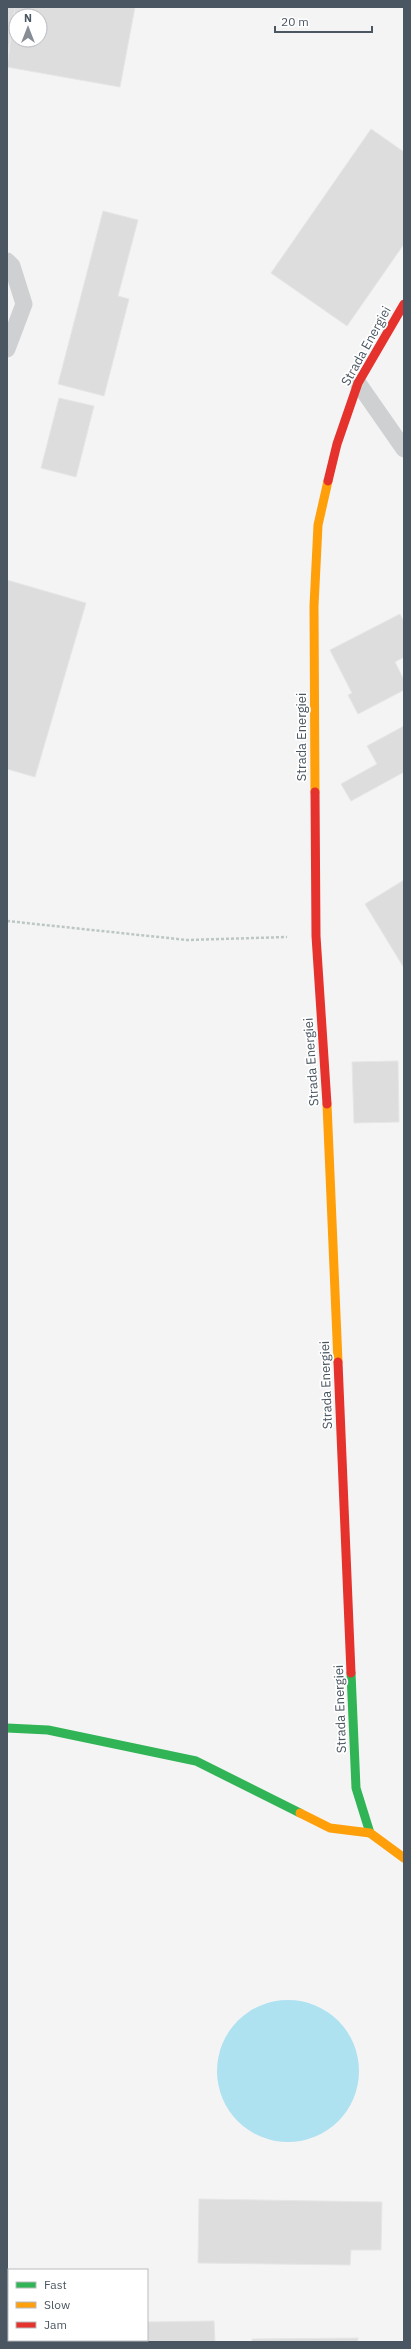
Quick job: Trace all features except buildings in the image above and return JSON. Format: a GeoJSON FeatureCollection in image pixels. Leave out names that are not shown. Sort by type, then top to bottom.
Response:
{"type":"FeatureCollection","features":[{"type":"Feature","properties":{"kind":"street","name":"Strada Energiei"},"geometry":{"type":"LineString","coordinates":[[370,1833],[356,1788],[327,1096],[316,936],[314,606],[318,526],[337,444],[358,383],[404,304]]}},
{"type":"Feature","properties":{"kind":"street"},"geometry":{"type":"LineString","coordinates":[[7,1728],[48,1730],[196,1761],[330,1828],[370,1833],[404,1858]]}},
{"type":"Feature","properties":{"kind":"lane"},"geometry":{"type":"LineString","coordinates":[[7,261],[12,266],[24,304],[7,349]]}},
{"type":"Feature","properties":{"kind":"lane"},"geometry":{"type":"LineString","coordinates":[[358,383],[404,449]]}},
{"type":"Feature","properties":{"kind":"path"},"geometry":{"type":"LineString","coordinates":[[7,921],[187,940],[316,936]]}},
{"type":"Feature","properties":{"kind":"water"},"geometry":{"type":"Polygon","coordinates":[[[288,2000],[308,2003],[315,2006],[333,2016],[343,2026],[356,2051],[359,2071],[356,2091],[353,2098],[343,2116],[333,2126],[308,2139],[288,2142],[268,2139],[261,2136],[243,2126],[233,2116],[220,2091],[217,2071],[220,2051],[223,2044],[233,2026],[243,2016],[268,2003],[288,2000]]]}},
{"type":"Feature","properties":{"kind":"traffic: fast"},"geometry":{"type":"LineString","coordinates":[[351,1673],[356,1788],[370,1833]]}},
{"type":"Feature","properties":{"kind":"traffic: fast"},"geometry":{"type":"LineString","coordinates":[[7,1728],[48,1730],[196,1761],[300,1813]]}},
{"type":"Feature","properties":{"kind":"traffic: slow"},"geometry":{"type":"LineString","coordinates":[[315,792],[314,606],[318,525],[328,481]]}},
{"type":"Feature","properties":{"kind":"traffic: slow"},"geometry":{"type":"LineString","coordinates":[[327,1104],[338,1362]]}},
{"type":"Feature","properties":{"kind":"traffic: slow"},"geometry":{"type":"LineString","coordinates":[[300,1813],[330,1828],[370,1833],[404,1858]]}},
{"type":"Feature","properties":{"kind":"traffic: jam"},"geometry":{"type":"LineString","coordinates":[[328,481],[337,444],[358,383],[404,304]]}},
{"type":"Feature","properties":{"kind":"traffic: jam"},"geometry":{"type":"LineString","coordinates":[[315,792],[316,936],[327,1104]]}},
{"type":"Feature","properties":{"kind":"traffic: jam"},"geometry":{"type":"LineString","coordinates":[[338,1362],[351,1673]]}}]}
